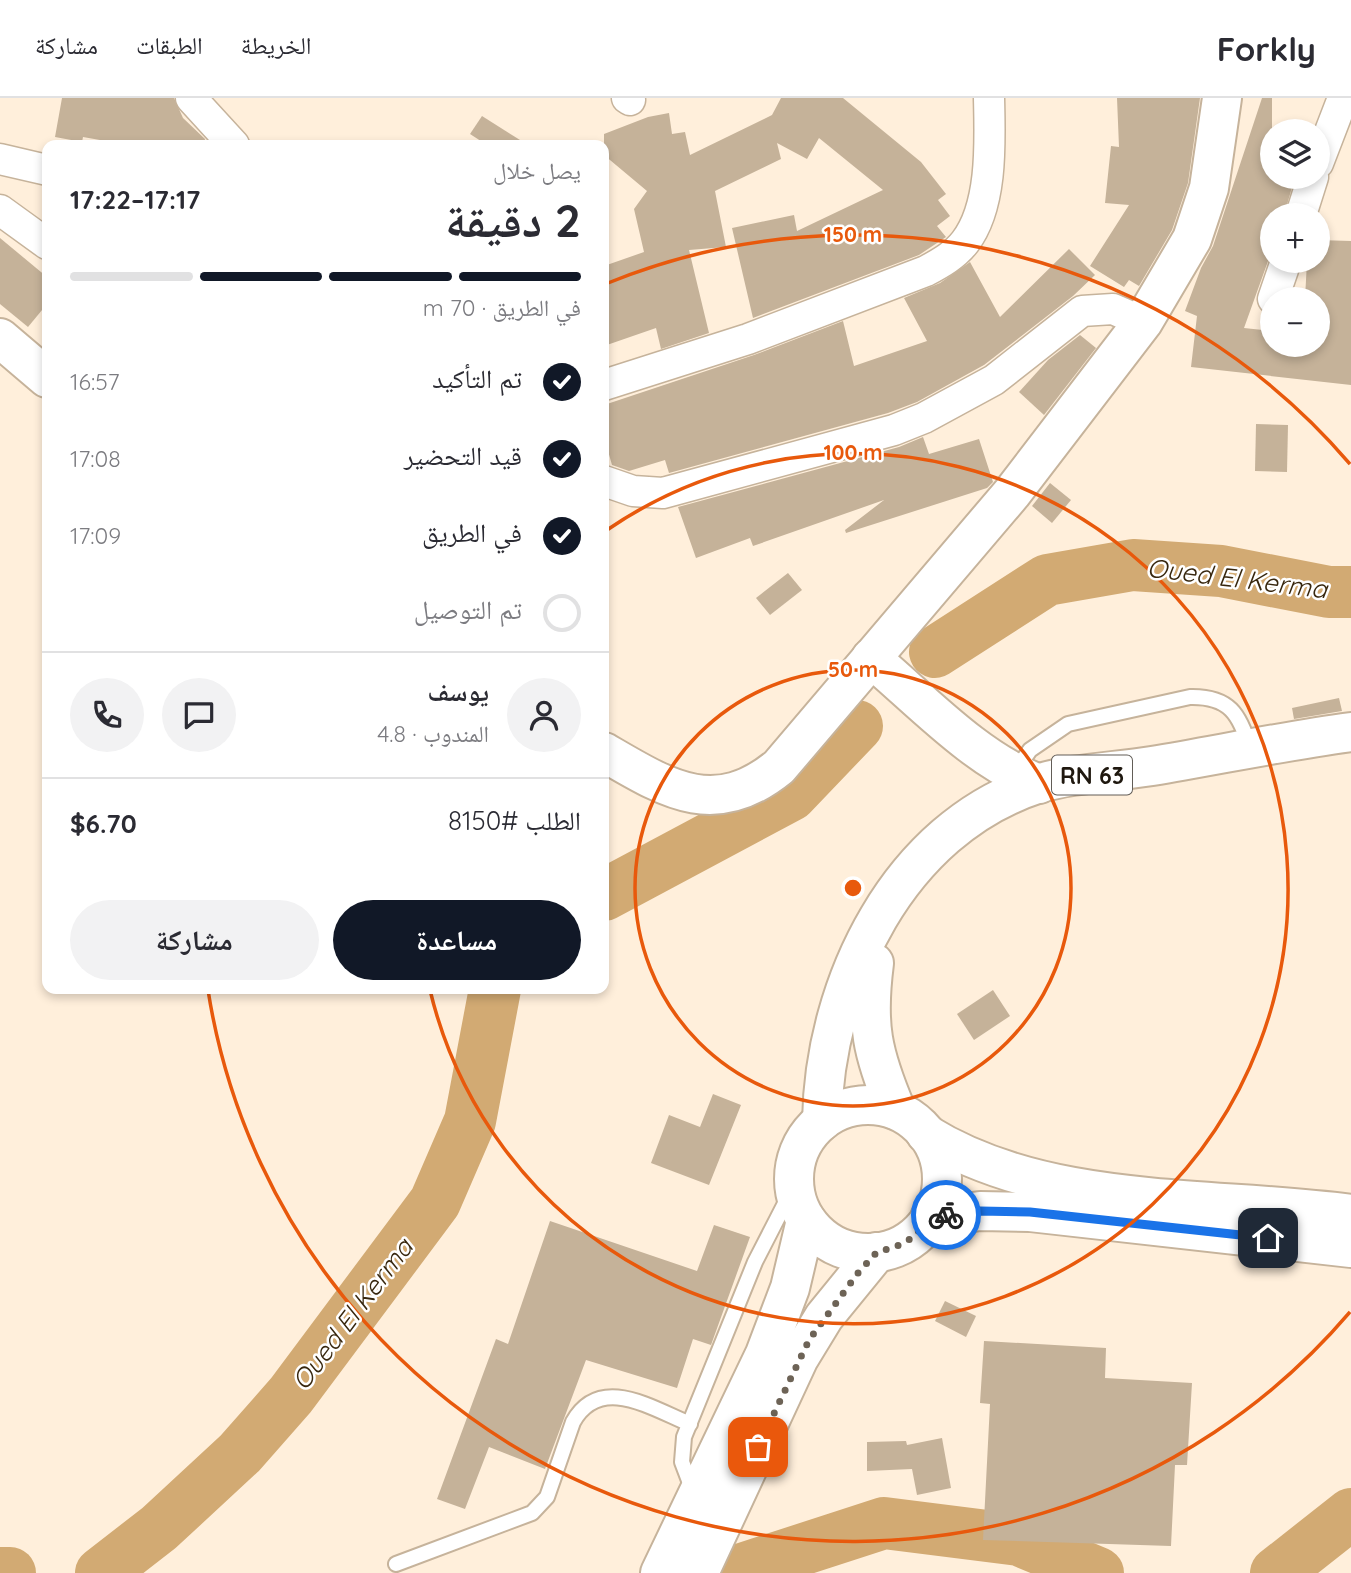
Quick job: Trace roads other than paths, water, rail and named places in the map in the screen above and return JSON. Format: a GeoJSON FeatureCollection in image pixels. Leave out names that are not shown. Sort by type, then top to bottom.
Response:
{"type":"FeatureCollection","features":[{"type":"Feature","properties":{"kind":"main road"},"geometry":{"type":"LineString","coordinates":[[609,755],[680,792],[701,796],[743,790],[763,781],[779,767],[1012,493],[1143,322],[1192,239],[1209,188],[1222,98]]}},
{"type":"Feature","properties":{"kind":"main road"},"geometry":{"type":"LineString","coordinates":[[0,338],[42,374]]}},
{"type":"Feature","properties":{"kind":"main road"},"geometry":{"type":"LineString","coordinates":[[871,658],[1026,779]]}},
{"type":"Feature","properties":{"kind":"main road","name":"RN 63"},"geometry":{"type":"LineString","coordinates":[[880,912],[919,859],[1026,779],[1250,750],[1351,732]]}},
{"type":"Feature","properties":{"kind":"main road"},"geometry":{"type":"LineString","coordinates":[[880,912],[868,1007],[869,1032],[896,1110]]}},
{"type":"Feature","properties":{"kind":"main road"},"geometry":{"type":"LineString","coordinates":[[822,1121],[822,1091],[831,1042],[864,945],[880,912]]}},
{"type":"Feature","properties":{"kind":"main road"},"geometry":{"type":"LineString","coordinates":[[685,1563],[697,1497],[779,1321],[800,1203],[800,1150],[809,1133],[822,1121],[858,1105],[896,1110],[926,1134],[983,1162],[1061,1184],[1351,1214]]}},
{"type":"Feature","properties":{"kind":"main road"},"geometry":{"type":"LineString","coordinates":[[800,1203],[820,1235],[837,1246],[856,1252],[877,1252],[912,1238],[930,1218],[941,1189],[941,1169],[936,1151],[926,1134]]}},
{"type":"Feature","properties":{"kind":"main road"},"geometry":{"type":"LineString","coordinates":[[930,1218],[980,1211],[1030,1212],[1351,1248]]}},
{"type":"Feature","properties":{"kind":"main road"},"geometry":{"type":"LineString","coordinates":[[685,1563],[824,1317],[877,1252]]}},
{"type":"Feature","properties":{"kind":"street"},"geometry":{"type":"LineString","coordinates":[[191,98],[229,140]]}},
{"type":"Feature","properties":{"kind":"street"},"geometry":{"type":"LineString","coordinates":[[609,383],[760,335],[926,271],[951,257],[967,240],[984,198],[990,145],[989,98]]}},
{"type":"Feature","properties":{"kind":"street"},"geometry":{"type":"LineString","coordinates":[[1330,132],[1343,98]]}},
{"type":"Feature","properties":{"kind":"street"},"geometry":{"type":"LineString","coordinates":[[0,159],[42,169]]}},
{"type":"Feature","properties":{"kind":"street"},"geometry":{"type":"LineString","coordinates":[[0,210],[42,240]]}},
{"type":"Feature","properties":{"kind":"street"},"geometry":{"type":"LineString","coordinates":[[609,483],[633,491],[663,493],[894,430],[973,394],[1082,311],[1113,309],[1143,322]]}},
{"type":"Feature","properties":{"kind":"lane"},"geometry":{"type":"LineString","coordinates":[[1026,779],[1030,750],[1068,724],[1190,697],[1208,697],[1224,703],[1237,715],[1250,750]]}},
{"type":"Feature","properties":{"kind":"lane"},"geometry":{"type":"LineString","coordinates":[[697,1497],[682,1462],[682,1445],[755,1262],[800,1203]]}},
{"type":"Feature","properties":{"kind":"lane"},"geometry":{"type":"LineString","coordinates":[[396,1564],[532,1513],[547,1497],[573,1422],[578,1413],[595,1399],[606,1396],[627,1398],[690,1424]]}},
{"type":"Feature","properties":{"kind":"waterway","name":"Oued El Kerma"},"geometry":{"type":"LineString","coordinates":[[935,652],[1047,580],[1133,565],[1221,571],[1329,592],[1351,592]]}},
{"type":"Feature","properties":{"kind":"waterway","name":"Oued El Kerma"},"geometry":{"type":"LineString","coordinates":[[609,892],[791,795],[857,726]]}},
{"type":"Feature","properties":{"kind":"waterway","name":"Oued El Kerma"},"geometry":{"type":"LineString","coordinates":[[101,1573],[159,1528],[240,1453],[291,1395],[435,1202],[470,1121],[494,994]]}},
{"type":"Feature","properties":{"kind":"waterway"},"geometry":{"type":"LineString","coordinates":[[1276,1573],[1351,1514]]}},
{"type":"Feature","properties":{"kind":"waterway"},"geometry":{"type":"LineString","coordinates":[[730,1573],[884,1523],[1019,1540],[1098,1573]]}},
{"type":"Feature","properties":{"kind":"waterway"},"geometry":{"type":"LineString","coordinates":[[0,1573],[10,1573]]}}]}
